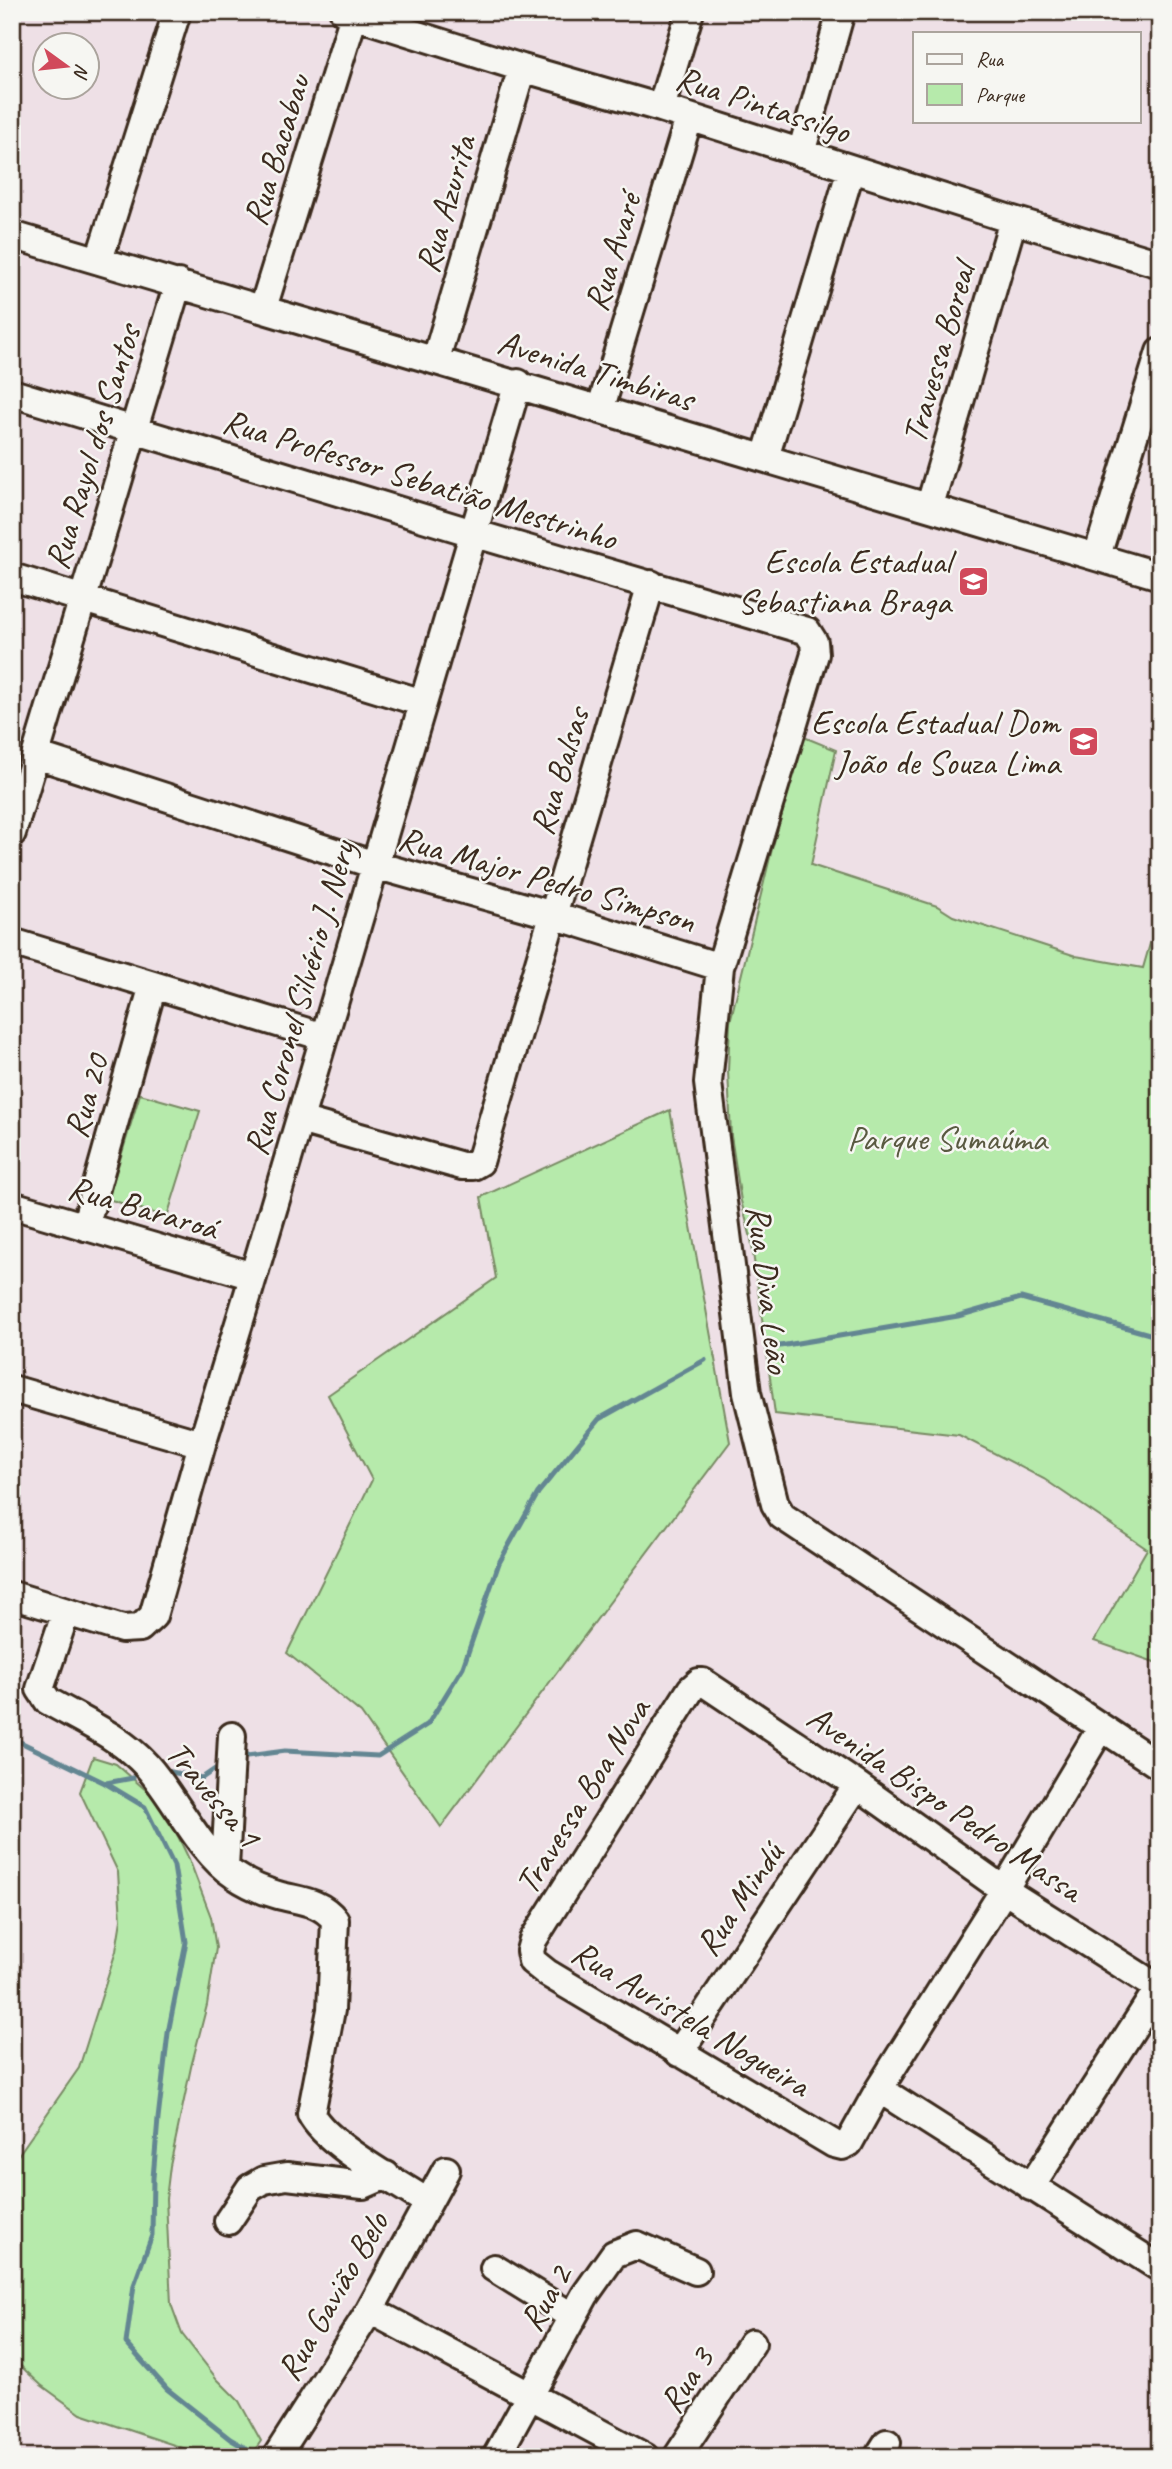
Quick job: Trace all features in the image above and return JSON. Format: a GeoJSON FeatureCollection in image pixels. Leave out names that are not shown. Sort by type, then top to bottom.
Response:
{"type":"FeatureCollection","features":[{"type":"Feature","properties":{"kind":"street"},"geometry":{"type":"LineString","coordinates":[[99,260],[177,12]]}},
{"type":"Feature","properties":{"kind":"street"},"geometry":{"type":"LineString","coordinates":[[661,108],[690,12]]}},
{"type":"Feature","properties":{"kind":"street"},"geometry":{"type":"LineString","coordinates":[[801,153],[841,12]]}},
{"type":"Feature","properties":{"kind":"street","name":"Rua Pintassilgo"},"geometry":{"type":"LineString","coordinates":[[351,13],[1160,264]]}},
{"type":"Feature","properties":{"kind":"street","name":"Rua Bacabau"},"geometry":{"type":"LineString","coordinates":[[264,309],[351,13]]}},
{"type":"Feature","properties":{"kind":"street","name":"Rua Azurita"},"geometry":{"type":"LineString","coordinates":[[436,359],[522,68]]}},
{"type":"Feature","properties":{"kind":"street","name":"Rua Avaré"},"geometry":{"type":"LineString","coordinates":[[601,407],[689,118]]}},
{"type":"Feature","properties":{"kind":"street"},"geometry":{"type":"LineString","coordinates":[[765,458],[851,169]]}},
{"type":"Feature","properties":{"kind":"street","name":"Travessa Boreal"},"geometry":{"type":"LineString","coordinates":[[930,505],[1013,220]]}},
{"type":"Feature","properties":{"kind":"street","name":"Avenida Timbiras"},"geometry":{"type":"LineString","coordinates":[[12,235],[601,407],[1160,576]]}},
{"type":"Feature","properties":{"kind":"street","name":"Rua Rayol dos Santos"},"geometry":{"type":"LineString","coordinates":[[12,833],[178,283]]}},
{"type":"Feature","properties":{"kind":"street"},"geometry":{"type":"LineString","coordinates":[[1097,556],[1160,352]]}},
{"type":"Feature","properties":{"kind":"street","name":"Rua Coronel Silvério J. Nery"},"geometry":{"type":"LineString","coordinates":[[66,1612],[122,1629],[140,1628],[153,1616],[518,383]]}},
{"type":"Feature","properties":{"kind":"street","name":"Rua Professor Sebatião Mestrinho"},"geometry":{"type":"LineString","coordinates":[[12,393],[807,631]]}},
{"type":"Feature","properties":{"kind":"street"},"geometry":{"type":"LineString","coordinates":[[12,577],[423,703]]}},
{"type":"Feature","properties":{"kind":"street","name":"Rua Balsas"},"geometry":{"type":"LineString","coordinates":[[300,1119],[462,1166],[473,1166],[480,1162],[651,584]]}},
{"type":"Feature","properties":{"kind":"street","name":"Rua Diva Leão"},"geometry":{"type":"LineString","coordinates":[[807,631],[814,642],[815,654],[720,967],[708,1083],[747,1394],[775,1504],[782,1516],[1160,1766]]}},
{"type":"Feature","properties":{"kind":"street","name":"Rua Major Pedro Simpson"},"geometry":{"type":"LineString","coordinates":[[36,755],[375,865],[553,915],[720,967]]}},
{"type":"Feature","properties":{"kind":"street"},"geometry":{"type":"LineString","coordinates":[[12,942],[324,1037]]}},
{"type":"Feature","properties":{"kind":"street","name":"Rua 20"},"geometry":{"type":"LineString","coordinates":[[85,1227],[153,985]]}},
{"type":"Feature","properties":{"kind":"street","name":"Rua Bararoá"},"geometry":{"type":"LineString","coordinates":[[12,1205],[253,1276]]}},
{"type":"Feature","properties":{"kind":"street"},"geometry":{"type":"LineString","coordinates":[[12,1389],[202,1444]]}},
{"type":"Feature","properties":{"kind":"street"},"geometry":{"type":"LineString","coordinates":[[12,1595],[66,1612]]}},
{"type":"Feature","properties":{"kind":"street","name":"Travessa 1"},"geometry":{"type":"LineString","coordinates":[[66,1612],[40,1689],[42,1695],[128,1748],[146,1765],[207,1848],[225,1868],[276,1895],[309,1902],[329,1913],[335,1920],[331,2010],[311,2115],[317,2125],[334,2141],[427,2202]]}},
{"type":"Feature","properties":{"kind":"street","name":"Avenida Bispo Pedro Massa"},"geometry":{"type":"LineString","coordinates":[[691,1689],[699,1682],[707,1684],[858,1785],[1004,1890],[1159,1989]]}},
{"type":"Feature","properties":{"kind":"street","name":"Travessa Boa Nova"},"geometry":{"type":"LineString","coordinates":[[533,1940],[691,1689]]}},
{"type":"Feature","properties":{"kind":"street"},"geometry":{"type":"LineString","coordinates":[[1101,1728],[1004,1890],[879,2089],[1160,2269]]}},
{"type":"Feature","properties":{"kind":"street"},"geometry":{"type":"LineString","coordinates":[[225,1868],[232,1736]]}},
{"type":"Feature","properties":{"kind":"street","name":"Rua Mindú"},"geometry":{"type":"LineString","coordinates":[[679,2053],[858,1785]]}},
{"type":"Feature","properties":{"kind":"street","name":"Rua Auristela Nogueira"},"geometry":{"type":"LineString","coordinates":[[533,1940],[530,1951],[532,1961],[547,1973],[834,2144],[842,2146],[849,2143],[879,2089]]}},
{"type":"Feature","properties":{"kind":"street"},"geometry":{"type":"LineString","coordinates":[[1031,2187],[1159,1989]]}},
{"type":"Feature","properties":{"kind":"street","name":"Rua Gavião Belo"},"geometry":{"type":"LineString","coordinates":[[276,2457],[370,2310],[446,2169]]}},
{"type":"Feature","properties":{"kind":"street"},"geometry":{"type":"LineString","coordinates":[[228,2221],[250,2188],[264,2180],[287,2176],[363,2185],[386,2175]]}},
{"type":"Feature","properties":{"kind":"street","name":"Rua 2"},"geometry":{"type":"LineString","coordinates":[[496,2457],[585,2295],[614,2254],[637,2245],[696,2271]]}},
{"type":"Feature","properties":{"kind":"street"},"geometry":{"type":"LineString","coordinates":[[494,2268],[573,2317]]}},
{"type":"Feature","properties":{"kind":"street"},"geometry":{"type":"LineString","coordinates":[[370,2310],[645,2457]]}},
{"type":"Feature","properties":{"kind":"street","name":"Rua 3"},"geometry":{"type":"LineString","coordinates":[[677,2457],[752,2343]]}},
{"type":"Feature","properties":{"kind":"green space","name":"Parque Sumaúma"},"geometry":{"type":"Polygon","coordinates":[[[804,737],[836,750],[811,865],[937,906],[953,916],[1076,956],[1143,968],[1160,909],[1160,1664],[1094,1641],[1147,1549],[1044,1479],[959,1435],[775,1414],[751,1238],[741,1201],[731,1136],[728,1071],[730,1022],[772,849],[804,737]]]}},
{"type":"Feature","properties":{"kind":"green space"},"geometry":{"type":"Polygon","coordinates":[[[140,1094],[200,1111],[167,1217],[108,1199],[140,1094]]]}},
{"type":"Feature","properties":{"kind":"green space"},"geometry":{"type":"Polygon","coordinates":[[[670,1110],[730,1442],[441,1827],[361,1713],[287,1653],[372,1480],[328,1395],[496,1278],[481,1197],[670,1110]]]}},
{"type":"Feature","properties":{"kind":"green space"},"geometry":{"type":"Polygon","coordinates":[[[93,1757],[116,1764],[163,1805],[189,1859],[211,1917],[216,1948],[207,2005],[170,2166],[166,2199],[171,2304],[182,2334],[217,2379],[239,2401],[261,2441],[250,2457],[210,2457],[81,2414],[41,2385],[12,2358],[12,2164],[79,2068],[116,1951],[121,1920],[118,1872],[80,1792],[93,1757]]]}},
{"type":"Feature","properties":{"kind":"waterway"},"geometry":{"type":"LineString","coordinates":[[768,1348],[958,1316],[1021,1298],[1160,1337]]}},
{"type":"Feature","properties":{"kind":"waterway"},"geometry":{"type":"LineString","coordinates":[[247,1756],[285,1751],[378,1756],[428,1724],[463,1667],[499,1563],[538,1493],[599,1419],[705,1360]]}},
{"type":"Feature","properties":{"kind":"waterway"},"geometry":{"type":"LineString","coordinates":[[12,1738],[105,1783],[145,1807],[174,1866],[186,1942],[168,2033],[158,2119],[152,2235],[134,2285],[126,2343],[167,2389],[230,2439],[261,2457]]}},
{"type":"Feature","properties":{"kind":"waterway"},"geometry":{"type":"LineString","coordinates":[[166,1771],[202,1778],[215,1769]]}},
{"type":"Feature","properties":{"kind":"waterway"},"geometry":{"type":"LineString","coordinates":[[106,1783],[133,1778]]}},
{"type":"Feature","properties":{"kind":"place","name":"Escola Estadual Sebastiana Braga"},"geometry":{"type":"Point","coordinates":[974,581]}},
{"type":"Feature","properties":{"kind":"place","name":"Escola Estadual Dom João de Souza Lima"},"geometry":{"type":"Point","coordinates":[1083,742]}}]}
